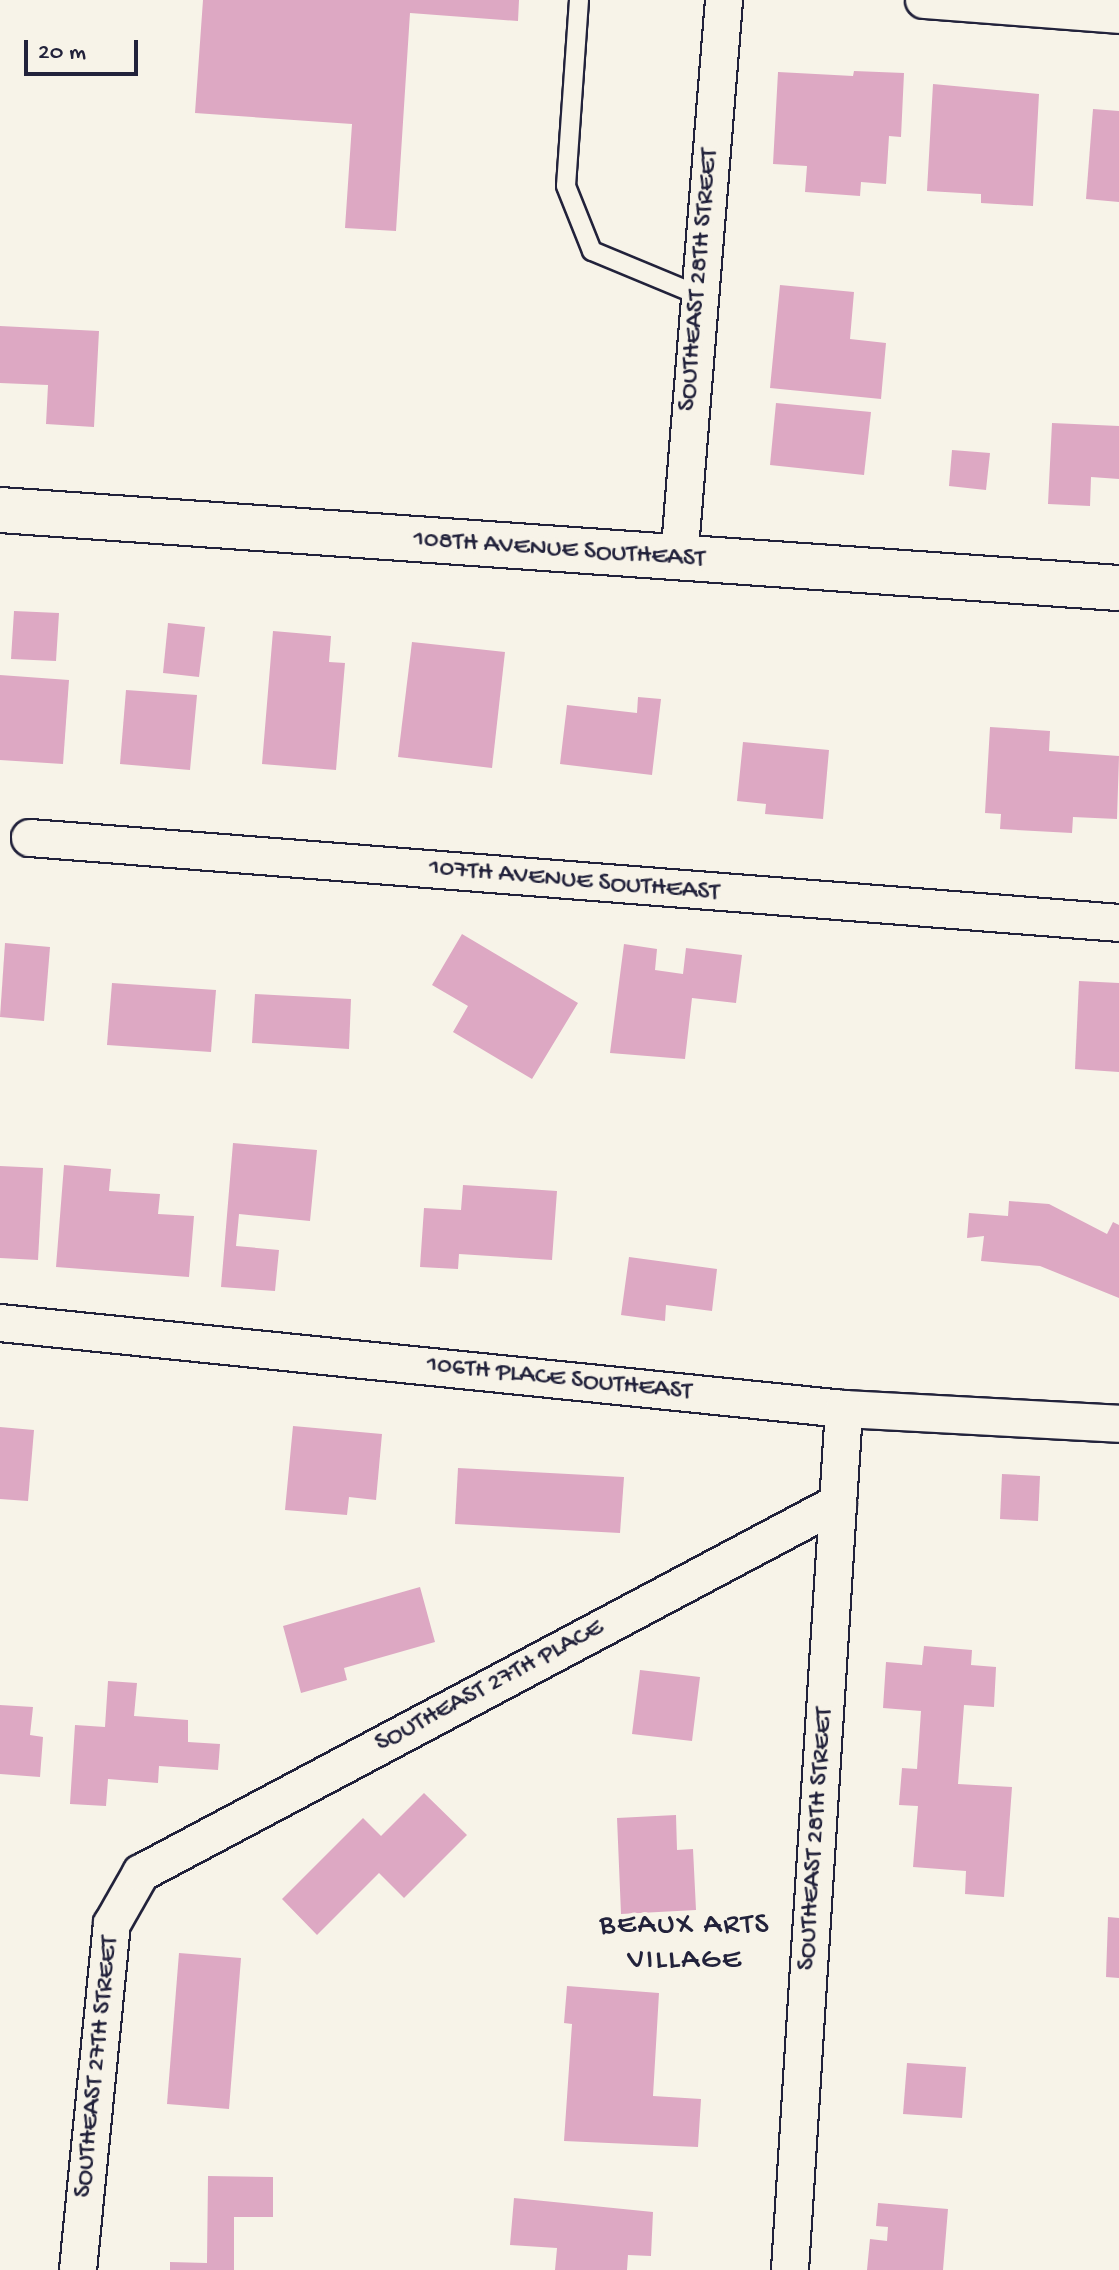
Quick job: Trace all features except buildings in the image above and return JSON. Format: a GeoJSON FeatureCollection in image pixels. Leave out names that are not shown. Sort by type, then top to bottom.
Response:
{"type":"FeatureCollection","features":[{"type":"Feature","properties":{"kind":"street","name":"SOUTHEAST 28TH STREET"},"geometry":{"type":"LineString","coordinates":[[679,561],[724,0]]}},
{"type":"Feature","properties":{"kind":"street"},"geometry":{"type":"LineString","coordinates":[[924,0],[1119,15]]}},
{"type":"Feature","properties":{"kind":"street","name":"108TH AVENUE SOUTHEAST"},"geometry":{"type":"LineString","coordinates":[[0,510],[679,561],[1119,588]]}},
{"type":"Feature","properties":{"kind":"street","name":"107TH AVENUE SOUTHEAST"},"geometry":{"type":"LineString","coordinates":[[30,838],[1119,923]]}},
{"type":"Feature","properties":{"kind":"street","name":"106TH PLACE SOUTHEAST"},"geometry":{"type":"LineString","coordinates":[[0,1323],[844,1409],[1119,1424]]}},
{"type":"Feature","properties":{"kind":"street","name":"SOUTHEAST 28TH STREET"},"geometry":{"type":"LineString","coordinates":[[790,2270],[844,1409]]}},
{"type":"Feature","properties":{"kind":"street","name":"SOUTHEAST 27TH PLACE"},"geometry":{"type":"LineString","coordinates":[[141,1873],[838,1503]]}},
{"type":"Feature","properties":{"kind":"street","name":"SOUTHEAST 27TH STREET"},"geometry":{"type":"LineString","coordinates":[[78,2270],[112,1924],[141,1873]]}},
{"type":"Feature","properties":{"kind":"lane"},"geometry":{"type":"LineString","coordinates":[[579,0],[566,186],[592,251],[698,295]]}},
{"type":"Feature","properties":{"kind":"district","name":"BEAUX ARTS VILLAGE"},"geometry":{"type":"Point","coordinates":[685,1944]}}]}
